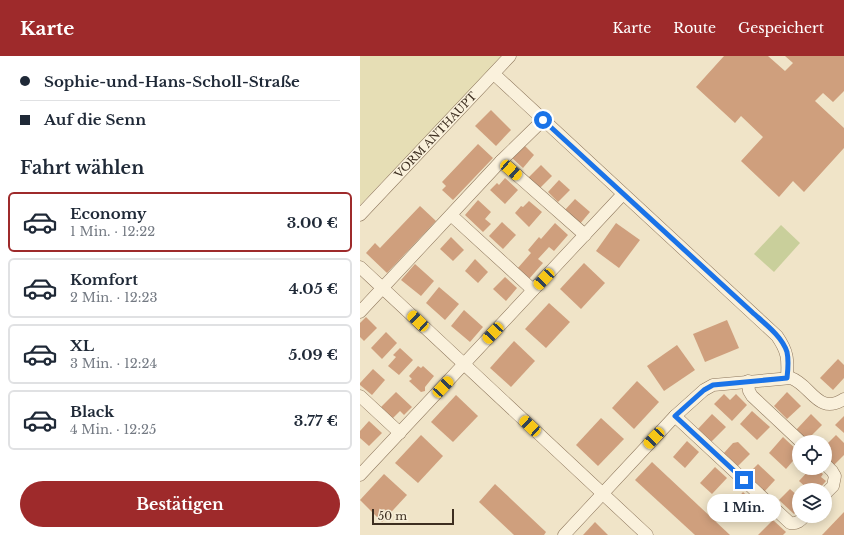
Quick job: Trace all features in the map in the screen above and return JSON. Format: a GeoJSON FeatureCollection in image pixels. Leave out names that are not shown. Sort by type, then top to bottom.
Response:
{"type":"FeatureCollection","features":[{"type":"Feature","properties":{"kind":"street","name":"VORM ANTHAUPT"},"geometry":{"type":"LineString","coordinates":[[360,215],[510,56]]}},
{"type":"Feature","properties":{"kind":"street"},"geometry":{"type":"LineString","coordinates":[[494,74],[777,336],[787,352],[787,378]]}},
{"type":"Feature","properties":{"kind":"street"},"geometry":{"type":"LineString","coordinates":[[360,312],[501,161],[543,120]]}},
{"type":"Feature","properties":{"kind":"street"},"geometry":{"type":"LineString","coordinates":[[501,161],[585,235]]}},
{"type":"Feature","properties":{"kind":"street"},"geometry":{"type":"LineString","coordinates":[[360,475],[622,194]]}},
{"type":"Feature","properties":{"kind":"street"},"geometry":{"type":"LineString","coordinates":[[451,215],[533,290]]}},
{"type":"Feature","properties":{"kind":"street"},"geometry":{"type":"LineString","coordinates":[[360,267],[647,535]]}},
{"type":"Feature","properties":{"kind":"street"},"geometry":{"type":"LineString","coordinates":[[564,535],[675,416],[704,390],[713,385],[787,378],[794,379],[819,401],[826,404],[832,404],[844,399]]}},
{"type":"Feature","properties":{"kind":"street"},"geometry":{"type":"LineString","coordinates":[[748,381],[749,391],[752,396],[794,435]]}},
{"type":"Feature","properties":{"kind":"street"},"geometry":{"type":"LineString","coordinates":[[360,396],[400,433]]}},
{"type":"Feature","properties":{"kind":"street"},"geometry":{"type":"LineString","coordinates":[[675,416],[790,523],[797,523]]}},
{"type":"Feature","properties":{"kind":"street"},"geometry":{"type":"LineString","coordinates":[[832,470],[835,476],[832,486]]}},
{"type":"Feature","properties":{"kind":"shaded area"},"geometry":{"type":"Polygon","coordinates":[[[360,56],[503,56],[360,205],[360,56]]]}},
{"type":"Feature","properties":{"kind":"green space"},"geometry":{"type":"Polygon","coordinates":[[[781,225],[800,243],[774,272],[754,254],[781,225]]]}},
{"type":"Feature","properties":{"kind":"building"},"geometry":{"type":"Polygon","coordinates":[[[724,56],[768,56],[785,71],[793,63],[785,56],[844,56],[844,91],[833,102],[823,93],[815,101],[844,128],[844,148],[804,192],[793,181],[779,197],[741,161],[763,137],[741,116],[735,123],[696,87],[724,56]]]}},
{"type":"Feature","properties":{"kind":"building"},"geometry":{"type":"Polygon","coordinates":[[[491,110],[511,130],[496,146],[475,126],[491,110]]]}},
{"type":"Feature","properties":{"kind":"building"},"geometry":{"type":"Polygon","coordinates":[[[478,144],[493,158],[453,200],[442,190],[446,186],[442,182],[478,144]]]}},
{"type":"Feature","properties":{"kind":"building"},"geometry":{"type":"Polygon","coordinates":[[[524,145],[534,155],[523,168],[512,158],[524,145]]]}},
{"type":"Feature","properties":{"kind":"building"},"geometry":{"type":"Polygon","coordinates":[[[541,165],[552,176],[539,189],[528,178],[541,165]]]}},
{"type":"Feature","properties":{"kind":"building"},"geometry":{"type":"Polygon","coordinates":[[[505,178],[518,190],[505,204],[490,190],[497,183],[499,185],[505,178]]]}},
{"type":"Feature","properties":{"kind":"building"},"geometry":{"type":"Polygon","coordinates":[[[559,180],[570,190],[558,202],[548,192],[559,180]]]}},
{"type":"Feature","properties":{"kind":"building"},"geometry":{"type":"Polygon","coordinates":[[[575,199],[590,212],[579,225],[564,211],[575,199]]]}},
{"type":"Feature","properties":{"kind":"building"},"geometry":{"type":"Polygon","coordinates":[[[478,200],[491,212],[485,219],[491,224],[483,232],[465,215],[478,200]]]}},
{"type":"Feature","properties":{"kind":"building"},"geometry":{"type":"Polygon","coordinates":[[[529,201],[542,212],[529,227],[515,213],[521,206],[523,207],[529,201]]]}},
{"type":"Feature","properties":{"kind":"building"},"geometry":{"type":"Polygon","coordinates":[[[420,206],[436,221],[387,273],[366,253],[375,243],[380,248],[420,206]]]}},
{"type":"Feature","properties":{"kind":"building"},"geometry":{"type":"Polygon","coordinates":[[[502,222],[516,235],[503,249],[489,236],[502,222]]]}},
{"type":"Feature","properties":{"kind":"building"},"geometry":{"type":"Polygon","coordinates":[[[555,223],[568,235],[554,251],[549,247],[538,259],[543,263],[529,279],[517,269],[531,253],[528,250],[539,237],[541,239],[555,223]]]}},
{"type":"Feature","properties":{"kind":"building"},"geometry":{"type":"Polygon","coordinates":[[[616,223],[640,240],[619,268],[596,251],[616,223]]]}},
{"type":"Feature","properties":{"kind":"building"},"geometry":{"type":"Polygon","coordinates":[[[451,237],[464,250],[453,261],[440,249],[451,237]]]}},
{"type":"Feature","properties":{"kind":"building"},"geometry":{"type":"Polygon","coordinates":[[[475,259],[488,272],[478,283],[465,271],[475,259]]]}},
{"type":"Feature","properties":{"kind":"building"},"geometry":{"type":"Polygon","coordinates":[[[584,263],[605,283],[581,309],[560,289],[584,263]]]}},
{"type":"Feature","properties":{"kind":"building"},"geometry":{"type":"Polygon","coordinates":[[[415,264],[434,281],[421,296],[401,280],[415,264]]]}},
{"type":"Feature","properties":{"kind":"building"},"geometry":{"type":"Polygon","coordinates":[[[505,277],[517,288],[506,301],[493,289],[505,277]]]}},
{"type":"Feature","properties":{"kind":"building"},"geometry":{"type":"Polygon","coordinates":[[[439,287],[459,304],[445,320],[426,303],[439,287]]]}},
{"type":"Feature","properties":{"kind":"building"},"geometry":{"type":"Polygon","coordinates":[[[549,303],[570,322],[546,348],[525,329],[549,303]]]}},
{"type":"Feature","properties":{"kind":"building"},"geometry":{"type":"Polygon","coordinates":[[[464,310],[483,327],[470,342],[451,326],[464,310]]]}},
{"type":"Feature","properties":{"kind":"building"},"geometry":{"type":"Polygon","coordinates":[[[366,317],[377,328],[364,341],[360,337],[360,323],[366,317]]]}},
{"type":"Feature","properties":{"kind":"building"},"geometry":{"type":"Polygon","coordinates":[[[727,320],[739,348],[705,362],[693,334],[727,320]]]}},
{"type":"Feature","properties":{"kind":"building"},"geometry":{"type":"Polygon","coordinates":[[[386,332],[397,343],[382,359],[371,348],[386,332]]]}},
{"type":"Feature","properties":{"kind":"building"},"geometry":{"type":"Polygon","coordinates":[[[514,341],[535,361],[511,387],[490,368],[514,341]]]}},
{"type":"Feature","properties":{"kind":"building"},"geometry":{"type":"Polygon","coordinates":[[[677,345],[695,370],[664,391],[647,366],[677,345]]]}},
{"type":"Feature","properties":{"kind":"building"},"geometry":{"type":"Polygon","coordinates":[[[400,348],[413,360],[399,375],[388,366],[396,357],[393,355],[400,348]]]}},
{"type":"Feature","properties":{"kind":"building"},"geometry":{"type":"Polygon","coordinates":[[[838,359],[844,365],[844,378],[833,390],[820,378],[838,359]]]}},
{"type":"Feature","properties":{"kind":"building"},"geometry":{"type":"Polygon","coordinates":[[[418,366],[421,368],[423,366],[434,376],[425,387],[425,391],[421,392],[409,381],[412,379],[409,376],[418,366]]]}},
{"type":"Feature","properties":{"kind":"building"},"geometry":{"type":"Polygon","coordinates":[[[373,369],[385,380],[372,395],[360,385],[360,383],[373,369]]]}},
{"type":"Feature","properties":{"kind":"building"},"geometry":{"type":"Polygon","coordinates":[[[637,381],[659,402],[634,429],[612,408],[637,381]]]}},
{"type":"Feature","properties":{"kind":"building"},"geometry":{"type":"Polygon","coordinates":[[[396,392],[412,407],[404,415],[400,411],[392,419],[380,408],[396,392]]]}},
{"type":"Feature","properties":{"kind":"building"},"geometry":{"type":"Polygon","coordinates":[[[787,392],[801,406],[787,419],[774,406],[787,392]]]}},
{"type":"Feature","properties":{"kind":"building"},"geometry":{"type":"Polygon","coordinates":[[[724,394],[730,400],[736,394],[747,405],[732,421],[714,404],[724,394]]]}},
{"type":"Feature","properties":{"kind":"building"},"geometry":{"type":"Polygon","coordinates":[[[456,395],[478,416],[453,442],[431,422],[456,395]]]}},
{"type":"Feature","properties":{"kind":"building"},"geometry":{"type":"Polygon","coordinates":[[[752,411],[770,427],[757,440],[740,424],[752,411]]]}},
{"type":"Feature","properties":{"kind":"building"},"geometry":{"type":"Polygon","coordinates":[[[712,414],[726,427],[711,442],[706,437],[703,437],[697,430],[712,414]]]}},
{"type":"Feature","properties":{"kind":"building"},"geometry":{"type":"Polygon","coordinates":[[[811,414],[822,425],[812,435],[802,435],[796,430],[811,414]]]}},
{"type":"Feature","properties":{"kind":"building"},"geometry":{"type":"Polygon","coordinates":[[[844,416],[844,433],[835,425],[844,416]]]}},
{"type":"Feature","properties":{"kind":"building"},"geometry":{"type":"Polygon","coordinates":[[[601,418],[624,439],[598,466],[576,445],[601,418]]]}},
{"type":"Feature","properties":{"kind":"building"},"geometry":{"type":"Polygon","coordinates":[[[369,421],[382,433],[369,446],[360,438],[360,431],[369,421]]]}},
{"type":"Feature","properties":{"kind":"building"},"geometry":{"type":"Polygon","coordinates":[[[421,435],[443,456],[418,483],[395,463],[421,435]]]}},
{"type":"Feature","properties":{"kind":"building"},"geometry":{"type":"Polygon","coordinates":[[[836,435],[844,443],[844,455],[834,465],[832,463],[832,439],[836,435]]]}},
{"type":"Feature","properties":{"kind":"building"},"geometry":{"type":"Polygon","coordinates":[[[783,437],[792,445],[792,462],[786,469],[769,453],[783,437]]]}},
{"type":"Feature","properties":{"kind":"building"},"geometry":{"type":"Polygon","coordinates":[[[687,441],[699,452],[685,468],[673,457],[687,441]]]}},
{"type":"Feature","properties":{"kind":"building"},"geometry":{"type":"Polygon","coordinates":[[[738,442],[750,454],[737,467],[723,454],[733,443],[738,442]]]}},
{"type":"Feature","properties":{"kind":"building"},"geometry":{"type":"Polygon","coordinates":[[[652,462],[730,535],[695,535],[635,480],[652,462]]]}},
{"type":"Feature","properties":{"kind":"building"},"geometry":{"type":"Polygon","coordinates":[[[758,464],[775,480],[764,492],[746,476],[758,464]]]}},
{"type":"Feature","properties":{"kind":"building"},"geometry":{"type":"Polygon","coordinates":[[[715,467],[727,478],[712,494],[700,483],[715,467]]]}},
{"type":"Feature","properties":{"kind":"building"},"geometry":{"type":"Polygon","coordinates":[[[384,474],[407,495],[382,522],[360,500],[384,474]]]}},
{"type":"Feature","properties":{"kind":"building"},"geometry":{"type":"Polygon","coordinates":[[[805,475],[822,475],[821,477],[826,481],[824,483],[801,483],[799,481],[805,475]]]}},
{"type":"Feature","properties":{"kind":"building"},"geometry":{"type":"Polygon","coordinates":[[[495,484],[546,532],[544,535],[514,535],[479,502],[495,484]]]}},
{"type":"Feature","properties":{"kind":"building"},"geometry":{"type":"Polygon","coordinates":[[[790,489],[792,491],[792,512],[779,500],[790,489]]]}},
{"type":"Feature","properties":{"kind":"building"},"geometry":{"type":"Polygon","coordinates":[[[743,492],[756,504],[741,521],[728,509],[743,492]]]}},
{"type":"Feature","properties":{"kind":"building"},"geometry":{"type":"Polygon","coordinates":[[[844,512],[844,535],[822,535],[844,512]]]}},
{"type":"Feature","properties":{"kind":"building"},"geometry":{"type":"Polygon","coordinates":[[[773,520],[786,532],[783,535],[758,535],[773,520]]]}},
{"type":"Feature","properties":{"kind":"building"},"geometry":{"type":"Polygon","coordinates":[[[595,522],[608,535],[583,535],[595,522]]]}},
{"type":"Feature","properties":{"kind":"route"},"geometry":{"type":"LineString","coordinates":[[543,120],[752,312],[777,336],[784,345],[788,360],[787,378],[713,385],[704,390],[675,416],[744,480]]}}]}
